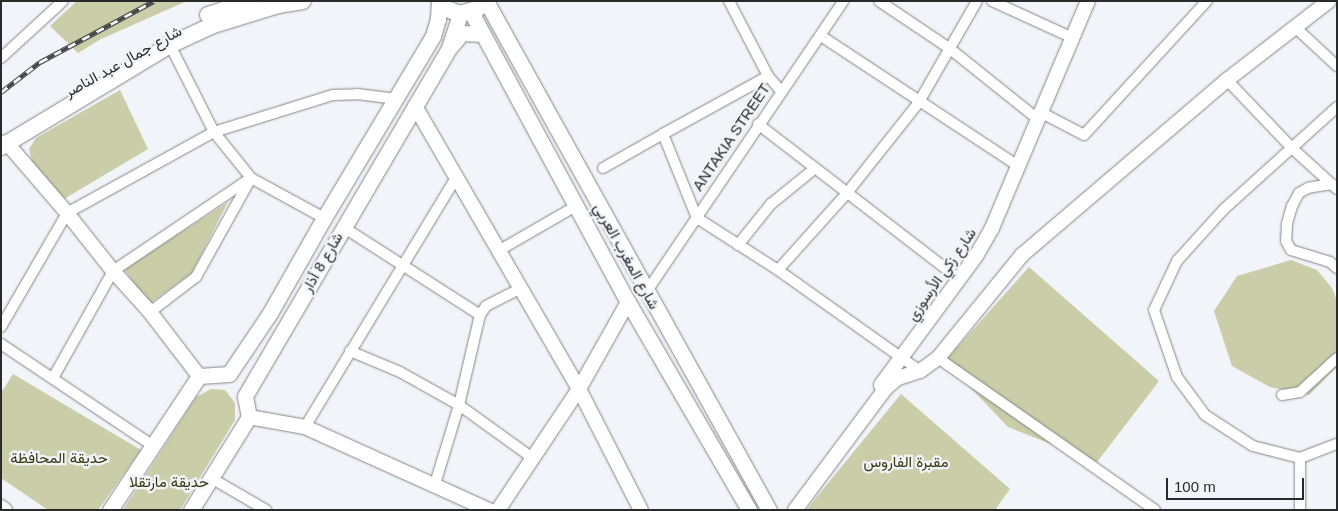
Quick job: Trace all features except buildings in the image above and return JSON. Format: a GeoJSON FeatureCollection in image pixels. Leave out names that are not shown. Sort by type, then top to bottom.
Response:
{"type":"FeatureCollection","features":[{"type":"Feature","properties":{"kind":"main road","name":"شارع جمال عبد الناصر"},"geometry":{"type":"LineString","coordinates":[[3,140],[108,67],[171,32],[205,17],[251,1]]}},
{"type":"Feature","properties":{"kind":"main road"},"geometry":{"type":"LineString","coordinates":[[3,140],[170,45],[213,25],[278,5],[303,1]]}},
{"type":"Feature","properties":{"kind":"main road"},"geometry":{"type":"LineString","coordinates":[[440,1],[447,9],[465,13],[485,1]]}},
{"type":"Feature","properties":{"kind":"main road"},"geometry":{"type":"LineString","coordinates":[[230,374],[270,313],[324,218],[433,36],[438,19],[440,1]]}},
{"type":"Feature","properties":{"kind":"main road","name":"شارع المغرب العربي"},"geometry":{"type":"LineString","coordinates":[[485,1],[768,510]]}},
{"type":"Feature","properties":{"kind":"main road","name":"شارع المغرب العربي"},"geometry":{"type":"LineString","coordinates":[[465,13],[483,34],[628,302],[749,510]]}},
{"type":"Feature","properties":{"kind":"main road","name":"شارع 8 أذار"},"geometry":{"type":"LineString","coordinates":[[245,396],[449,48],[465,13]]}},
{"type":"Feature","properties":{"kind":"main road"},"geometry":{"type":"LineString","coordinates":[[449,48],[462,33],[483,34]]}},
{"type":"Feature","properties":{"kind":"main road"},"geometry":{"type":"LineString","coordinates":[[110,510],[152,444],[199,376],[230,374],[241,385],[249,417],[191,510]]}},
{"type":"Feature","properties":{"kind":"street"},"geometry":{"type":"LineString","coordinates":[[1,58],[64,1]]}},
{"type":"Feature","properties":{"kind":"street"},"geometry":{"type":"LineString","coordinates":[[729,1],[768,76],[781,91]]}},
{"type":"Feature","properties":{"kind":"street","name":"ANTAKIA STREET"},"geometry":{"type":"LineString","coordinates":[[647,291],[758,124],[821,36],[843,1]]}},
{"type":"Feature","properties":{"kind":"street"},"geometry":{"type":"LineString","coordinates":[[879,1],[949,48],[1040,116],[1084,135],[1207,1]]}},
{"type":"Feature","properties":{"kind":"street"},"geometry":{"type":"LineString","coordinates":[[778,270],[847,193],[919,102],[977,1]]}},
{"type":"Feature","properties":{"kind":"street"},"geometry":{"type":"LineString","coordinates":[[992,1],[1073,38]]}},
{"type":"Feature","properties":{"kind":"street","name":"شارع زكي الأرسوزي"},"geometry":{"type":"LineString","coordinates":[[785,510],[813,477],[976,256],[992,228],[1088,1]]}},
{"type":"Feature","properties":{"kind":"street"},"geometry":{"type":"LineString","coordinates":[[795,510],[886,388],[898,378],[920,371],[938,358],[1022,255],[1227,80],[1329,1]]}},
{"type":"Feature","properties":{"kind":"street"},"geometry":{"type":"LineString","coordinates":[[1296,28],[1337,66]]}},
{"type":"Feature","properties":{"kind":"street"},"geometry":{"type":"LineString","coordinates":[[821,36],[1018,166]]}},
{"type":"Feature","properties":{"kind":"street"},"geometry":{"type":"LineString","coordinates":[[170,45],[214,132],[251,178],[324,218]]}},
{"type":"Feature","properties":{"kind":"street"},"geometry":{"type":"LineString","coordinates":[[603,168],[768,76]]}},
{"type":"Feature","properties":{"kind":"street"},"geometry":{"type":"LineString","coordinates":[[1227,80],[1293,149],[1334,187]]}},
{"type":"Feature","properties":{"kind":"street"},"geometry":{"type":"LineString","coordinates":[[1,327],[68,213],[214,132],[333,95],[357,94],[397,99]]}},
{"type":"Feature","properties":{"kind":"street"},"geometry":{"type":"LineString","coordinates":[[415,106],[579,389],[640,510]]}},
{"type":"Feature","properties":{"kind":"street"},"geometry":{"type":"LineString","coordinates":[[1337,107],[1293,149],[1224,209],[1177,261],[1154,310],[1177,377],[1204,415],[1252,446],[1300,458],[1337,444]]}},
{"type":"Feature","properties":{"kind":"street"},"geometry":{"type":"LineString","coordinates":[[758,124],[958,279]]}},
{"type":"Feature","properties":{"kind":"street"},"geometry":{"type":"LineString","coordinates":[[663,134],[697,218],[778,270],[900,359],[920,371]]}},
{"type":"Feature","properties":{"kind":"street"},"geometry":{"type":"LineString","coordinates":[[3,140],[68,213],[113,271],[150,312],[199,376]]}},
{"type":"Feature","properties":{"kind":"street"},"geometry":{"type":"LineString","coordinates":[[738,245],[771,204],[814,169]]}},
{"type":"Feature","properties":{"kind":"street"},"geometry":{"type":"LineString","coordinates":[[53,378],[113,271],[251,178]]}},
{"type":"Feature","properties":{"kind":"street"},"geometry":{"type":"LineString","coordinates":[[150,312],[196,277],[251,178]]}},
{"type":"Feature","properties":{"kind":"street"},"geometry":{"type":"LineString","coordinates":[[305,427],[456,178]]}},
{"type":"Feature","properties":{"kind":"street"},"geometry":{"type":"LineString","coordinates":[[1334,187],[1308,188],[1299,193],[1292,206],[1287,224],[1286,241],[1291,250],[1330,262],[1337,268]]}},
{"type":"Feature","properties":{"kind":"street"},"geometry":{"type":"LineString","coordinates":[[498,251],[576,206]]}},
{"type":"Feature","properties":{"kind":"street"},"geometry":{"type":"LineString","coordinates":[[343,227],[480,315]]}},
{"type":"Feature","properties":{"kind":"street"},"geometry":{"type":"LineString","coordinates":[[435,484],[460,405],[480,315],[486,306],[520,289]]}},
{"type":"Feature","properties":{"kind":"street"},"geometry":{"type":"LineString","coordinates":[[498,510],[579,389],[628,302]]}},
{"type":"Feature","properties":{"kind":"street"},"geometry":{"type":"LineString","coordinates":[[1,344],[152,444]]}},
{"type":"Feature","properties":{"kind":"street"},"geometry":{"type":"LineString","coordinates":[[350,351],[400,372],[460,405],[532,458]]}},
{"type":"Feature","properties":{"kind":"street"},"geometry":{"type":"LineString","coordinates":[[938,358],[1155,510]]}},
{"type":"Feature","properties":{"kind":"street"},"geometry":{"type":"LineString","coordinates":[[1282,395],[1300,392],[1337,358]]}},
{"type":"Feature","properties":{"kind":"street"},"geometry":{"type":"LineString","coordinates":[[249,417],[305,427],[435,484],[488,510]]}},
{"type":"Feature","properties":{"kind":"street"},"geometry":{"type":"LineString","coordinates":[[1300,458],[1300,510]]}},
{"type":"Feature","properties":{"kind":"street"},"geometry":{"type":"LineString","coordinates":[[211,478],[266,510]]}},
{"type":"Feature","properties":{"kind":"street"},"geometry":{"type":"LineString","coordinates":[[1,507],[5,510]]}},
{"type":"Feature","properties":{"kind":"green space"},"geometry":{"type":"Polygon","coordinates":[[[77,1],[187,1],[101,39],[78,53],[50,26],[77,1]]]}},
{"type":"Feature","properties":{"kind":"green space"},"geometry":{"type":"Polygon","coordinates":[[[120,90],[148,149],[64,199],[33,166],[29,149],[36,138],[120,90]]]}},
{"type":"Feature","properties":{"kind":"green space"},"geometry":{"type":"Polygon","coordinates":[[[228,202],[192,273],[149,304],[124,269],[228,202]]]}},
{"type":"Feature","properties":{"kind":"green space"},"geometry":{"type":"Polygon","coordinates":[[[1291,260],[1317,270],[1332,288],[1337,301],[1337,367],[1309,395],[1270,387],[1232,366],[1214,311],[1237,276],[1291,260]]]}},
{"type":"Feature","properties":{"kind":"green space"},"geometry":{"type":"Polygon","coordinates":[[[1029,267],[1159,381],[1097,462],[1008,427],[945,361],[1029,267]]]}},
{"type":"Feature","properties":{"kind":"green space","name":"حديقة المحافظة"},"geometry":{"type":"Polygon","coordinates":[[[13,374],[141,450],[98,510],[48,510],[1,478],[1,393],[13,374]]]}},
{"type":"Feature","properties":{"kind":"green space","name":"حديقة مارتقلا"},"geometry":{"type":"Polygon","coordinates":[[[211,389],[225,390],[235,403],[235,420],[180,510],[123,510],[196,397],[211,389]]]}},
{"type":"Feature","properties":{"kind":"green space","name":"مقبرة الفاروس"},"geometry":{"type":"Polygon","coordinates":[[[901,394],[1010,489],[995,510],[806,510],[901,394]]]}},
{"type":"Feature","properties":{"kind":"railway"},"geometry":{"type":"LineString","coordinates":[[1,92],[40,62],[154,1]]}}]}
